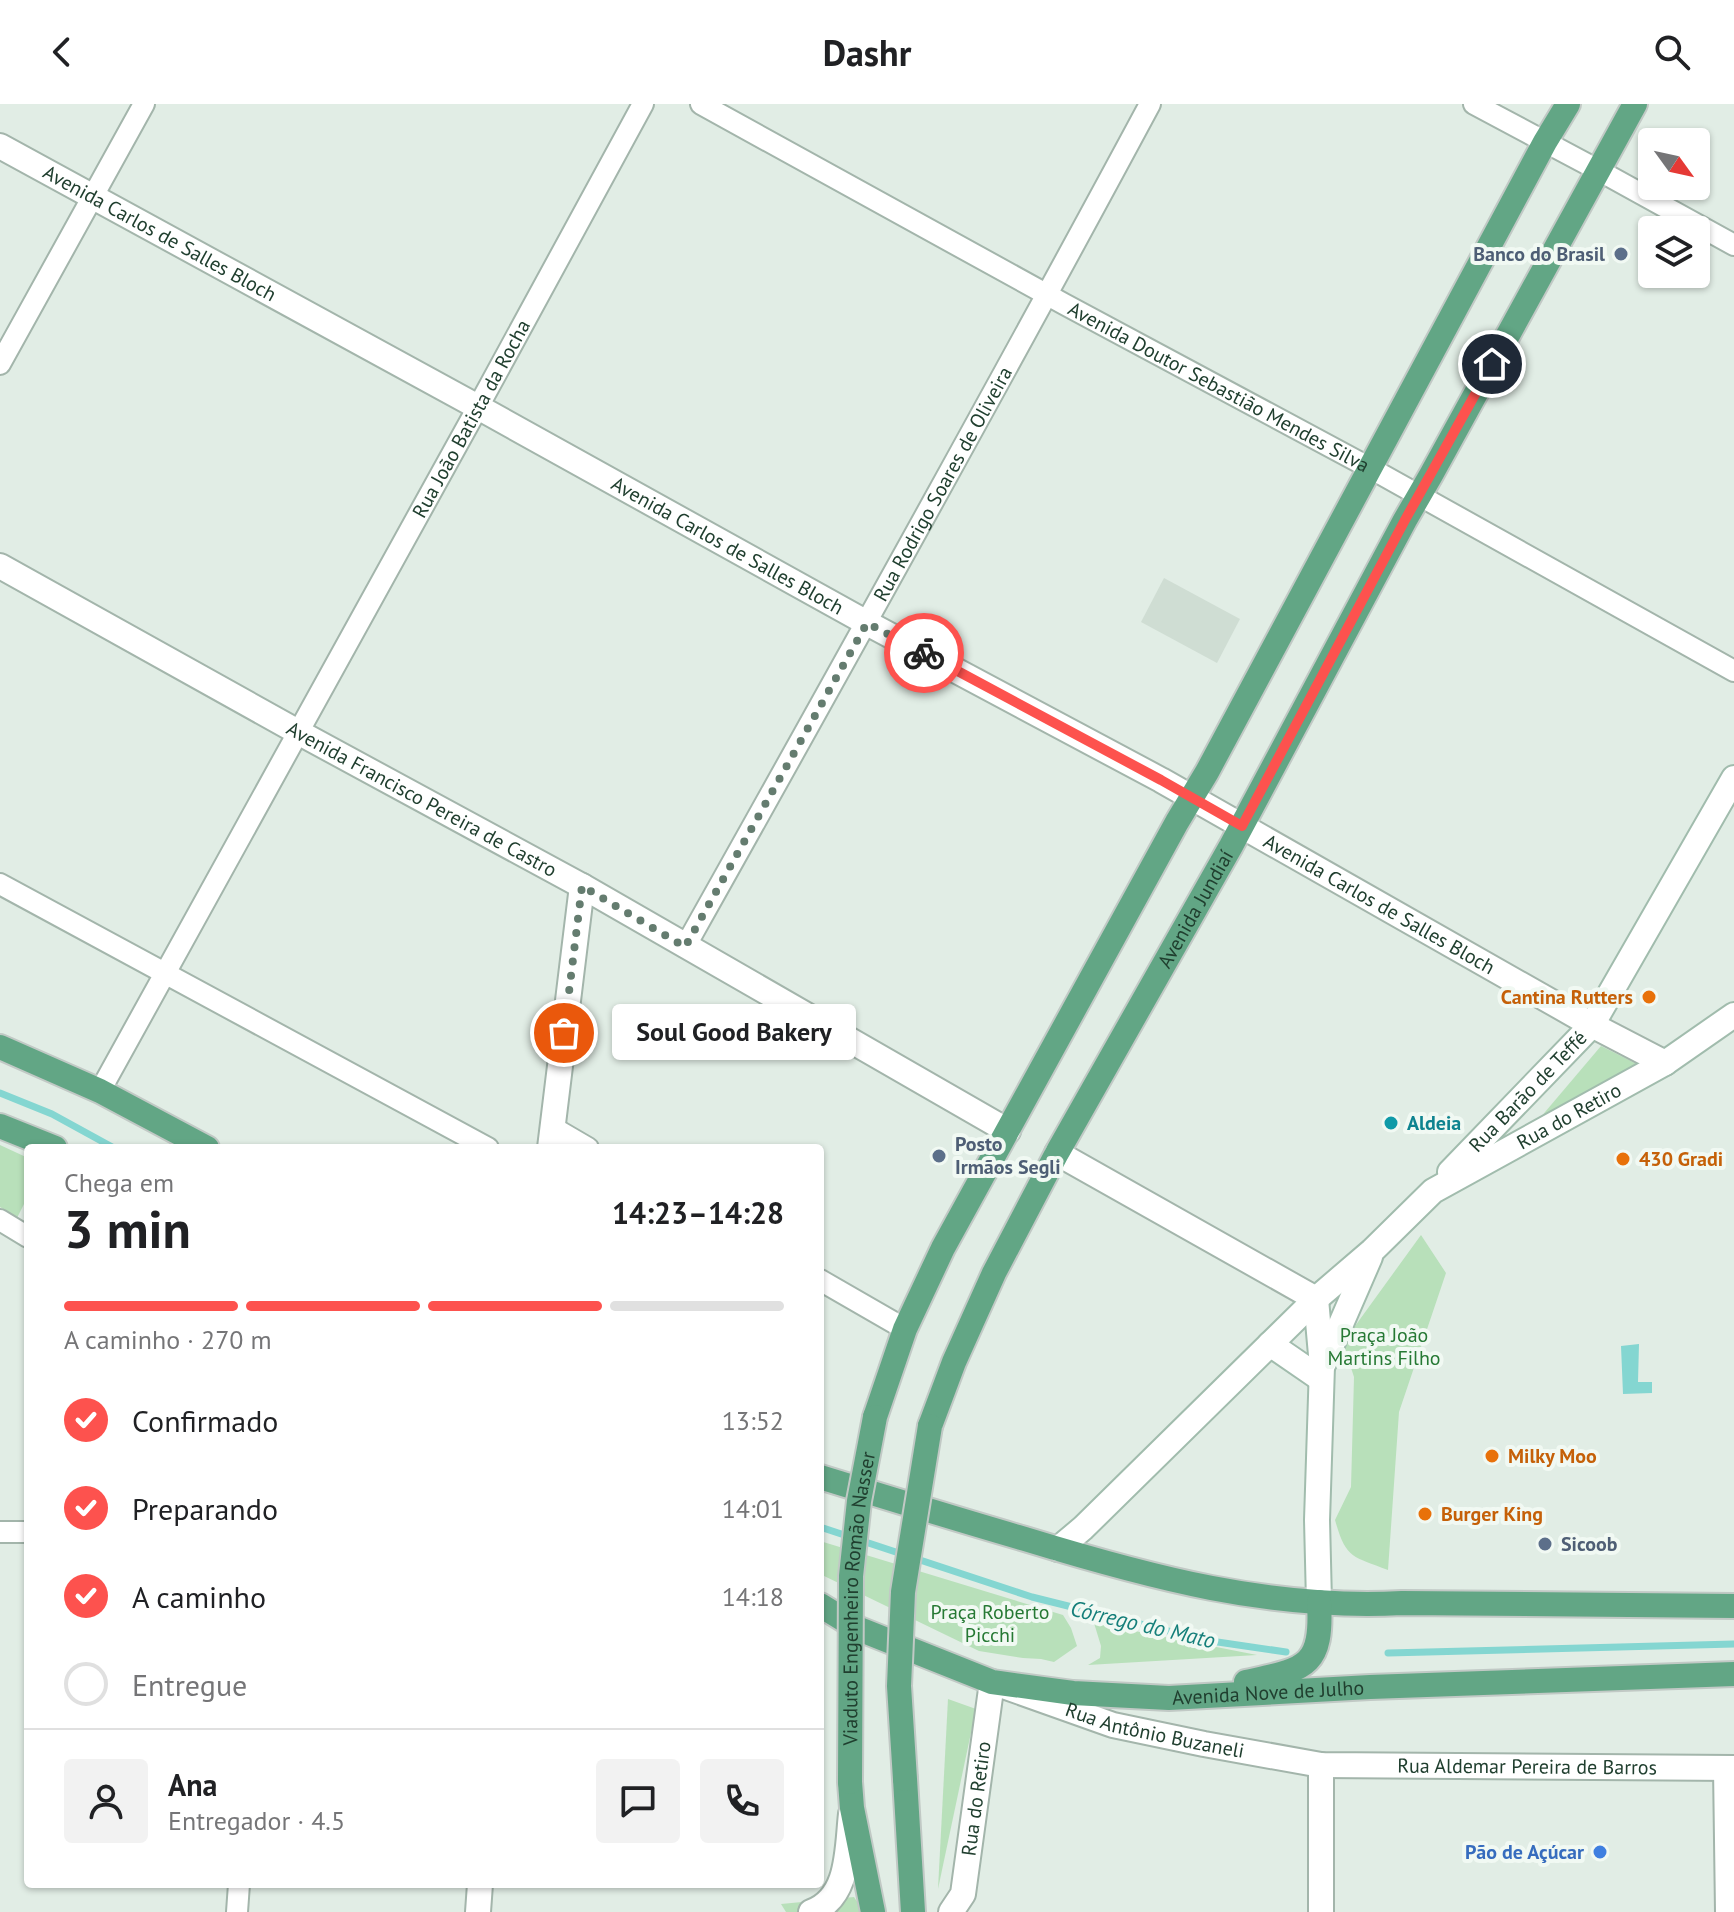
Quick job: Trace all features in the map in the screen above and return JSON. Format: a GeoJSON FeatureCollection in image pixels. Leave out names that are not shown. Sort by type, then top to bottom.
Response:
{"type":"FeatureCollection","features":[{"type":"Feature","properties":{"kind":"main road"},"geometry":{"type":"LineString","coordinates":[[905,1329],[943,1248],[1568,104]]}},
{"type":"Feature","properties":{"kind":"main road","name":"Avenida Jundiaí"},"geometry":{"type":"LineString","coordinates":[[913,1912],[899,1686],[903,1592],[930,1426],[954,1362],[994,1273],[1057,1153],[1242,826],[1418,496],[1635,104]]}},
{"type":"Feature","properties":{"kind":"main road"},"geometry":{"type":"LineString","coordinates":[[0,1047],[100,1091],[199,1144]]}},
{"type":"Feature","properties":{"kind":"main road"},"geometry":{"type":"LineString","coordinates":[[0,1126],[45,1144]]}},
{"type":"Feature","properties":{"kind":"main road","name":"Viaduto Engenheiro Romão Nasser"},"geometry":{"type":"LineString","coordinates":[[873,1912],[852,1808],[850,1782],[851,1576],[859,1501],[875,1417],[905,1329]]}},
{"type":"Feature","properties":{"kind":"main road"},"geometry":{"type":"LineString","coordinates":[[824,1478],[1168,1580],[1252,1596],[1357,1605],[1734,1606]]}},
{"type":"Feature","properties":{"kind":"main road"},"geometry":{"type":"LineString","coordinates":[[1169,1698],[1293,1672],[1307,1662],[1318,1645],[1321,1624],[1319,1602]]}},
{"type":"Feature","properties":{"kind":"main road","name":"Avenida Nove de Julho"},"geometry":{"type":"LineString","coordinates":[[824,1607],[859,1629],[992,1682],[1073,1693],[1169,1698],[1370,1687],[1734,1674]]}},
{"type":"Feature","properties":{"kind":"street"},"geometry":{"type":"LineString","coordinates":[[0,364],[144,104]]}},
{"type":"Feature","properties":{"kind":"street","name":"Rua João Batista da Rocha"},"geometry":{"type":"LineString","coordinates":[[100,1091],[643,104]]}},
{"type":"Feature","properties":{"kind":"street","name":"Avenida Doutor Sebastião Mendes Silva"},"geometry":{"type":"LineString","coordinates":[[701,104],[1370,468],[1734,671]]}},
{"type":"Feature","properties":{"kind":"street","name":"Rua Rodrigo Soares de Oliveira"},"geometry":{"type":"LineString","coordinates":[[685,947],[1048,295],[1150,104]]}},
{"type":"Feature","properties":{"kind":"street"},"geometry":{"type":"LineString","coordinates":[[1474,104],[1734,245]]}},
{"type":"Feature","properties":{"kind":"street","name":"Avenida Carlos de Salles Bloch"},"geometry":{"type":"LineString","coordinates":[[0,146],[867,623],[1192,797],[1592,1025],[1665,1063]]}},
{"type":"Feature","properties":{"kind":"street","name":"Avenida Francisco Pereira de Castro"},"geometry":{"type":"LineString","coordinates":[[0,566],[582,886],[1008,1131]]}},
{"type":"Feature","properties":{"kind":"street","name":"Rua Barão de Teffé"},"geometry":{"type":"LineString","coordinates":[[1433,1191],[1592,1025],[1734,778]]}},
{"type":"Feature","properties":{"kind":"street"},"geometry":{"type":"LineString","coordinates":[[0,884],[481,1144]]}},
{"type":"Feature","properties":{"kind":"street"},"geometry":{"type":"LineString","coordinates":[[573,1144],[551,1138],[582,886]]}},
{"type":"Feature","properties":{"kind":"street","name":"Rua do Retiro"},"geometry":{"type":"LineString","coordinates":[[1058,1549],[1316,1299],[1372,1251],[1433,1191],[1665,1063],[1734,1015]]}},
{"type":"Feature","properties":{"kind":"street"},"geometry":{"type":"LineString","coordinates":[[1057,1153],[1316,1299],[1321,1373],[1317,1520],[1319,1602]]}},
{"type":"Feature","properties":{"kind":"street"},"geometry":{"type":"LineString","coordinates":[[0,1220],[24,1231]]}},
{"type":"Feature","properties":{"kind":"street","name":"Rua do Retiro"},"geometry":{"type":"LineString","coordinates":[[1321,1373],[1372,1251]]}},
{"type":"Feature","properties":{"kind":"street"},"geometry":{"type":"LineString","coordinates":[[824,1282],[905,1329]]}},
{"type":"Feature","properties":{"kind":"street"},"geometry":{"type":"LineString","coordinates":[[1270,1344],[1321,1373]]}},
{"type":"Feature","properties":{"kind":"street"},"geometry":{"type":"LineString","coordinates":[[0,1532],[24,1532]]}},
{"type":"Feature","properties":{"kind":"street","name":"Rua do Retiro"},"geometry":{"type":"LineString","coordinates":[[951,1912],[963,1894],[992,1682]]}},
{"type":"Feature","properties":{"kind":"street","name":"Rua Antônio Buzaneli"},"geometry":{"type":"LineString","coordinates":[[992,1682],[1113,1725],[1321,1765]]}},
{"type":"Feature","properties":{"kind":"street"},"geometry":{"type":"LineString","coordinates":[[1321,1765],[1321,1912]]}},
{"type":"Feature","properties":{"kind":"street","name":"Rua Aldemar Pereira de Barros"},"geometry":{"type":"LineString","coordinates":[[1321,1765],[1729,1768]]}},
{"type":"Feature","properties":{"kind":"street"},"geometry":{"type":"LineString","coordinates":[[1726,1912],[1729,1768]]}},
{"type":"Feature","properties":{"kind":"street"},"geometry":{"type":"LineString","coordinates":[[814,1911],[831,1899],[839,1887],[845,1869],[852,1808]]}},
{"type":"Feature","properties":{"kind":"street"},"geometry":{"type":"LineString","coordinates":[[237,1912],[239,1888]]}},
{"type":"Feature","properties":{"kind":"street"},"geometry":{"type":"LineString","coordinates":[[478,1912],[480,1888]]}},
{"type":"Feature","properties":{"kind":"shaded area"},"geometry":{"type":"Polygon","coordinates":[[[1164,578],[1240,619],[1217,663],[1141,622],[1164,578]]]}},
{"type":"Feature","properties":{"kind":"green space"},"geometry":{"type":"Polygon","coordinates":[[[1601,1046],[1641,1066],[1540,1118],[1601,1046]]]}},
{"type":"Feature","properties":{"kind":"green space"},"geometry":{"type":"Polygon","coordinates":[[[0,1145],[24,1156],[24,1204],[17,1218],[0,1207],[0,1145]]]}},
{"type":"Feature","properties":{"kind":"green space","name":"Praça João Martins Filho"},"geometry":{"type":"Polygon","coordinates":[[[1421,1235],[1446,1273],[1399,1412],[1388,1570],[1352,1554],[1343,1542],[1335,1520],[1351,1487],[1354,1377],[1344,1346],[1350,1333],[1421,1235]]]}},
{"type":"Feature","properties":{"kind":"green space","name":"Praça Roberto Picchi"},"geometry":{"type":"Polygon","coordinates":[[[824,1542],[1063,1615],[1077,1646],[1054,1662],[979,1651],[824,1576],[824,1542]]]}},
{"type":"Feature","properties":{"kind":"green space"},"geometry":{"type":"Polygon","coordinates":[[[1094,1623],[1257,1655],[1088,1665],[1100,1658],[1101,1646],[1094,1623]]]}},
{"type":"Feature","properties":{"kind":"green space"},"geometry":{"type":"Polygon","coordinates":[[[948,1699],[976,1709],[938,1889],[948,1699]]]}},
{"type":"Feature","properties":{"kind":"green space"},"geometry":{"type":"Polygon","coordinates":[[[854,1897],[864,1912],[786,1912],[781,1904],[854,1897]]]}},
{"type":"Feature","properties":{"kind":"water"},"geometry":{"type":"Polygon","coordinates":[[[1639,1344],[1638,1382],[1652,1382],[1652,1393],[1623,1394],[1621,1346],[1639,1344]]]}},
{"type":"Feature","properties":{"kind":"waterway","name":"Córrego do Mato"},"geometry":{"type":"LineString","coordinates":[[0,1093],[52,1114],[107,1144]]}},
{"type":"Feature","properties":{"kind":"waterway","name":"Córrego do Mato"},"geometry":{"type":"LineString","coordinates":[[824,1528],[1032,1597],[1204,1640],[1286,1652]]}},
{"type":"Feature","properties":{"kind":"waterway","name":"Córrego do Mato"},"geometry":{"type":"LineString","coordinates":[[1388,1653],[1734,1644]]}},
{"type":"Feature","properties":{"kind":"way so far"},"geometry":{"type":"LineString","coordinates":[[564,1033],[582,886],[685,947],[867,623],[924,653]]}},
{"type":"Feature","properties":{"kind":"place","name":"Banco do Brasil"},"geometry":{"type":"Point","coordinates":[1621,254]}},
{"type":"Feature","properties":{"kind":"place","name":"Cantina Rutters"},"geometry":{"type":"Point","coordinates":[1649,997]}},
{"type":"Feature","properties":{"kind":"place","name":"Soul Good Bakery"},"geometry":{"type":"Point","coordinates":[564,1033]}},
{"type":"Feature","properties":{"kind":"place","name":"Aldeia"},"geometry":{"type":"Point","coordinates":[1391,1123]}},
{"type":"Feature","properties":{"kind":"place","name":"Posto Irmãos Segli"},"geometry":{"type":"Point","coordinates":[939,1156]}},
{"type":"Feature","properties":{"kind":"place","name":"430 Gradi"},"geometry":{"type":"Point","coordinates":[1623,1159]}},
{"type":"Feature","properties":{"kind":"place","name":"Milky Moo"},"geometry":{"type":"Point","coordinates":[1492,1456]}},
{"type":"Feature","properties":{"kind":"place","name":"Burger King"},"geometry":{"type":"Point","coordinates":[1425,1514]}},
{"type":"Feature","properties":{"kind":"place","name":"Sicoob"},"geometry":{"type":"Point","coordinates":[1545,1544]}},
{"type":"Feature","properties":{"kind":"place","name":"Pão de Açúcar"},"geometry":{"type":"Point","coordinates":[1600,1852]}},
{"type":"Feature","properties":{"kind":"route"},"geometry":{"type":"LineString","coordinates":[[924,653],[1242,826],[1492,364]]}}]}
